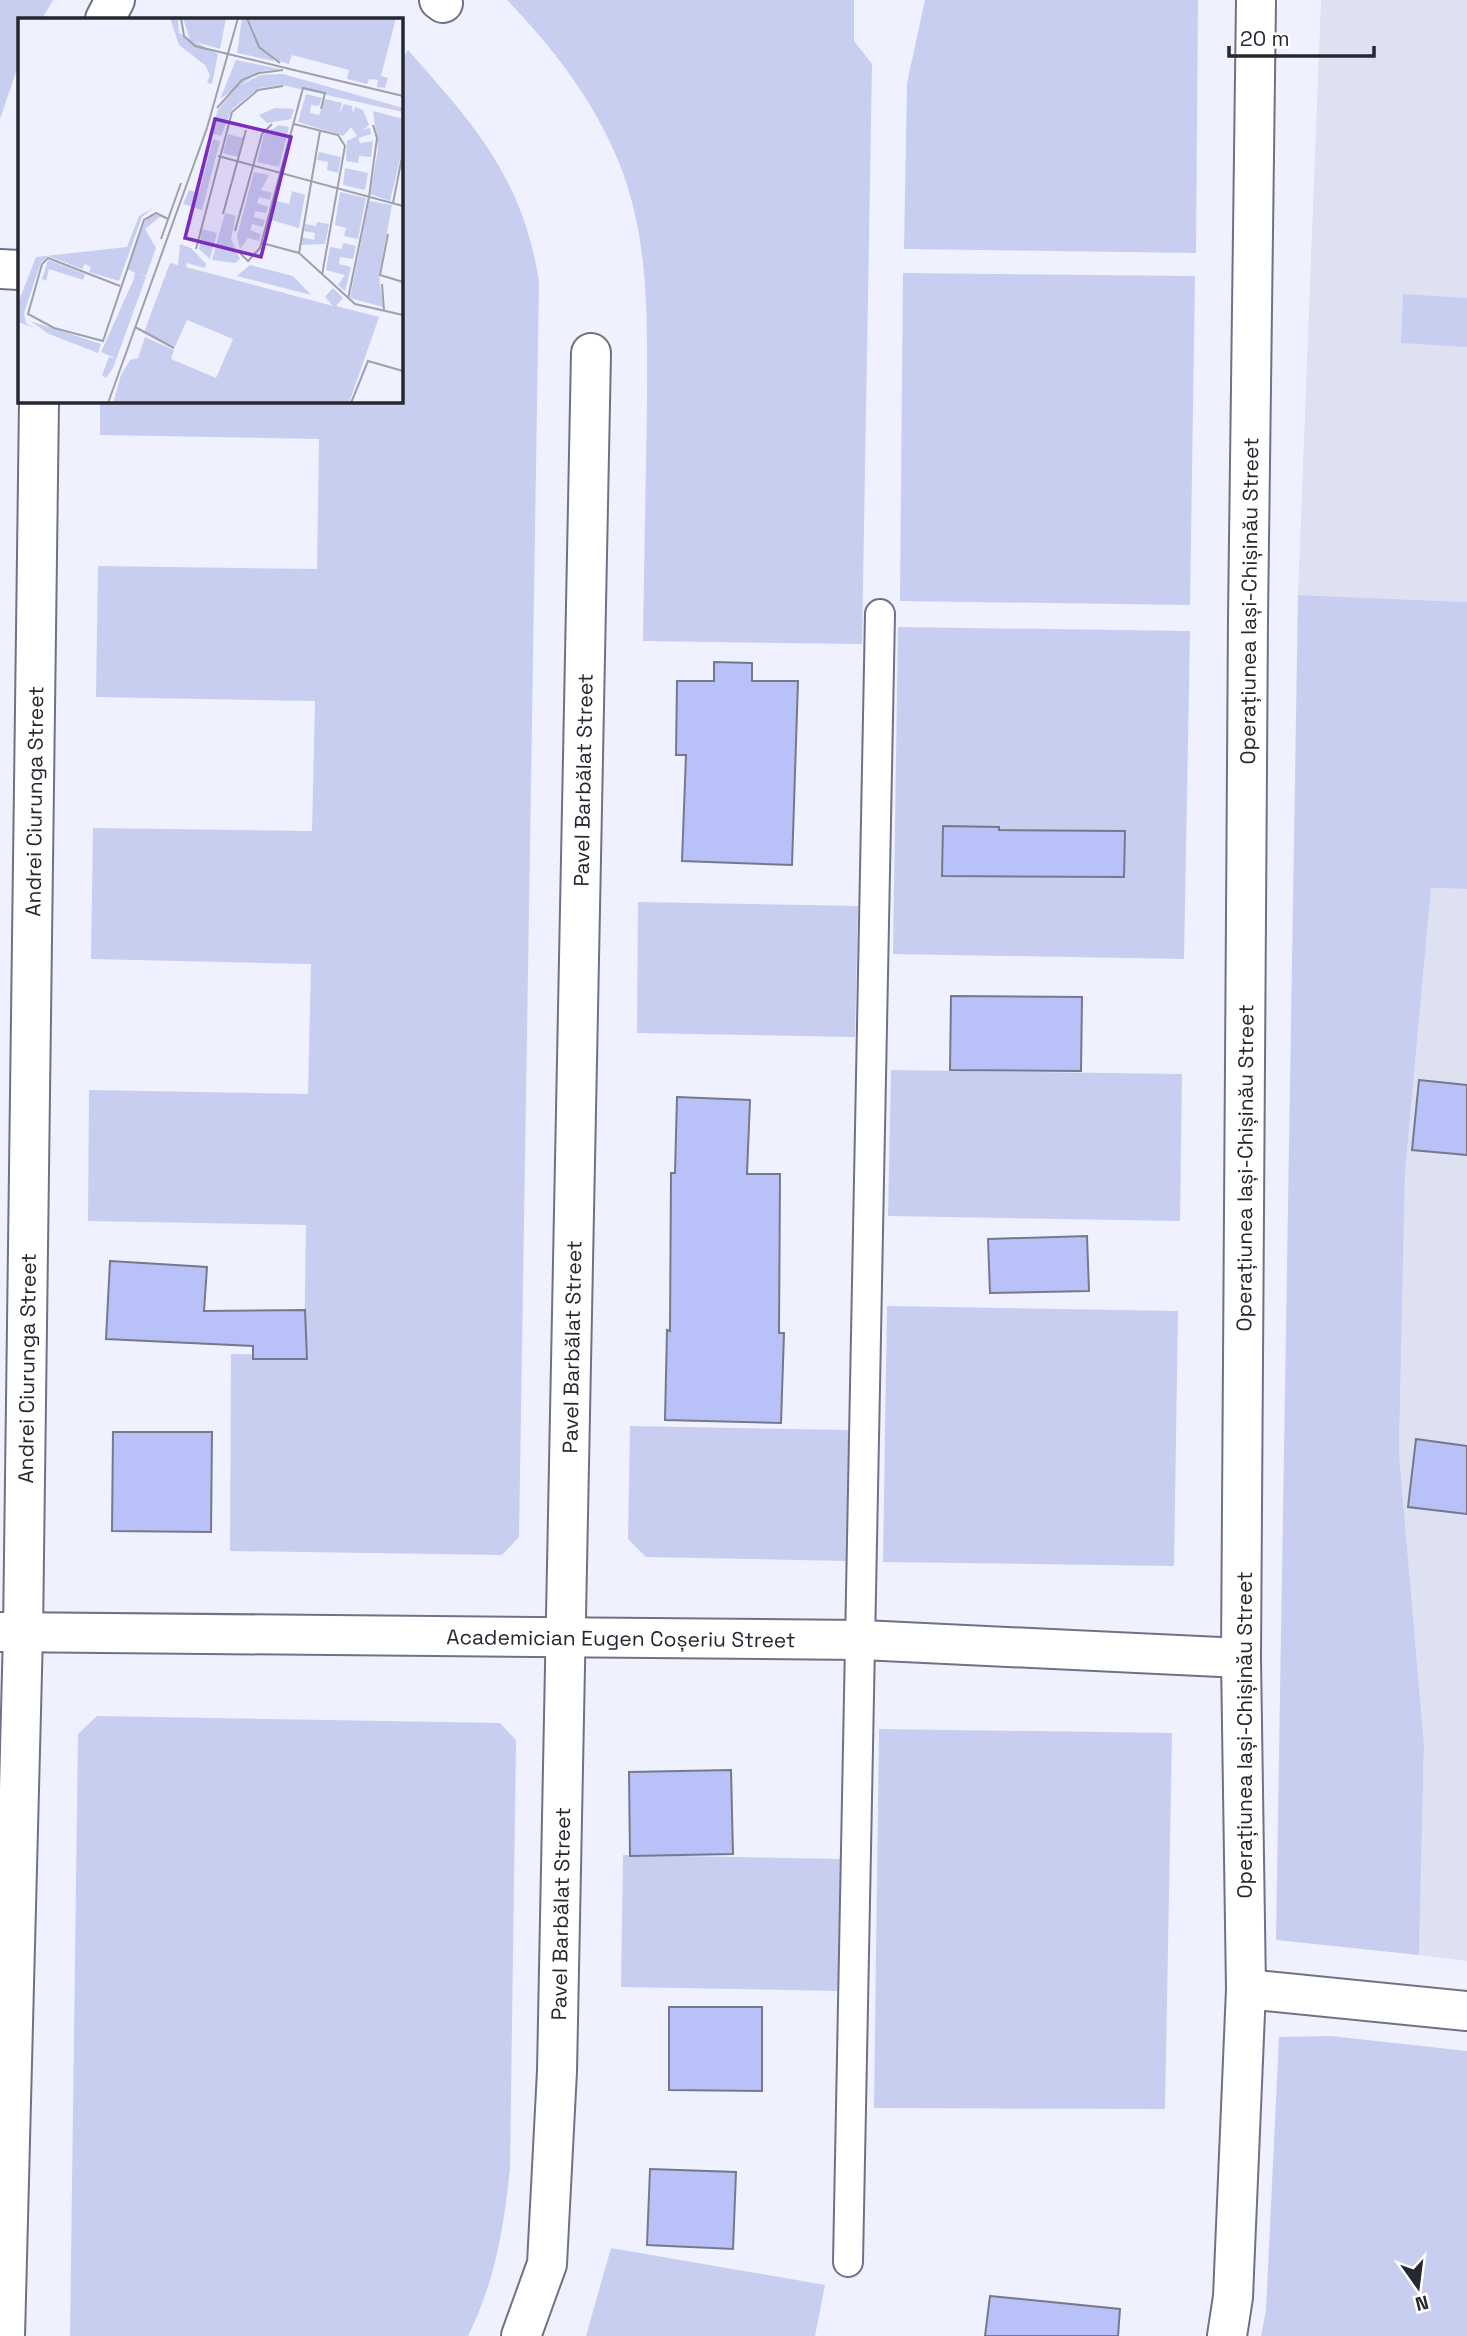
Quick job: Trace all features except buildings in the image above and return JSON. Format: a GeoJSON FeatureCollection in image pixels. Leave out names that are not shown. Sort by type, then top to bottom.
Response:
{"type":"FeatureCollection","features":[{"type":"Feature","properties":{"kind":"street"},"geometry":{"type":"LineString","coordinates":[[106,18],[115,0]]}},
{"type":"Feature","properties":{"kind":"street","name":"Operațiunea Iași-Chișinău Street"},"geometry":{"type":"LineString","coordinates":[[1227,2336],[1233,2297],[1246,1989],[1241,1658],[1248,618],[1256,0]]}},
{"type":"Feature","properties":{"kind":"street"},"geometry":{"type":"LineString","coordinates":[[0,269],[18,270]]}},
{"type":"Feature","properties":{"kind":"street","name":"Pavel Barbălat Street"},"geometry":{"type":"LineString","coordinates":[[520,2336],[547,2264],[552,2191],[591,353]]}},
{"type":"Feature","properties":{"kind":"street","name":"Andrei Ciurunga Street"},"geometry":{"type":"LineString","coordinates":[[5,2336],[11,1632],[39,402]]}},
{"type":"Feature","properties":{"kind":"street","name":"Academician Eugen Coșeriu Street"},"geometry":{"type":"LineString","coordinates":[[11,1632],[862,1640],[1241,1658]]}},
{"type":"Feature","properties":{"kind":"street"},"geometry":{"type":"LineString","coordinates":[[1246,1989],[1467,2011]]}},
{"type":"Feature","properties":{"kind":"lane"},"geometry":{"type":"LineString","coordinates":[[848,2262],[880,614]]}},
{"type":"Feature","properties":{"kind":"shaded area"},"geometry":{"type":"Polygon","coordinates":[[[0,0],[53,0],[43,18],[18,18],[18,66],[0,119],[0,0]]]}},
{"type":"Feature","properties":{"kind":"shaded area"},"geometry":{"type":"Polygon","coordinates":[[[507,0],[854,0],[854,41],[872,64],[862,644],[643,641],[647,340],[644,279],[636,219],[618,160],[584,95],[555,55],[507,0]]]}},
{"type":"Feature","properties":{"kind":"shaded area"},"geometry":{"type":"Polygon","coordinates":[[[925,0],[1198,0],[1196,253],[904,249],[907,83],[925,0]]]}},
{"type":"Feature","properties":{"kind":"shaded area"},"geometry":{"type":"Polygon","coordinates":[[[1321,0],[1467,0],[1467,602],[1298,595],[1321,0]]]}},
{"type":"Feature","properties":{"kind":"shaded area"},"geometry":{"type":"Polygon","coordinates":[[[408,50],[474,129],[492,155],[521,212],[539,281],[519,1537],[502,1555],[230,1551],[231,1354],[304,1355],[306,1225],[88,1221],[89,1090],[308,1094],[311,964],[91,959],[93,828],[312,831],[315,701],[96,697],[98,566],[317,569],[319,439],[100,435],[100,402],[402,402],[402,59],[408,50]]]}},
{"type":"Feature","properties":{"kind":"shaded area"},"geometry":{"type":"Polygon","coordinates":[[[903,273],[1195,276],[1190,605],[900,601],[903,273]]]}},
{"type":"Feature","properties":{"kind":"shaded area"},"geometry":{"type":"Polygon","coordinates":[[[1403,294],[1467,298],[1467,347],[1401,343],[1403,294]]]}},
{"type":"Feature","properties":{"kind":"shaded area"},"geometry":{"type":"Polygon","coordinates":[[[1298,595],[1467,602],[1467,889],[1431,888],[1405,1173],[1399,1453],[1424,1745],[1419,1955],[1276,1940],[1298,595]]]}},
{"type":"Feature","properties":{"kind":"shaded area"},"geometry":{"type":"Polygon","coordinates":[[[898,627],[1190,631],[1184,959],[893,954],[898,627]]]}},
{"type":"Feature","properties":{"kind":"shaded area"},"geometry":{"type":"Polygon","coordinates":[[[1431,888],[1467,889],[1467,1961],[1419,1955],[1424,1745],[1399,1453],[1405,1173],[1431,888]]]}},
{"type":"Feature","properties":{"kind":"shaded area"},"geometry":{"type":"Polygon","coordinates":[[[638,902],[858,906],[855,1037],[637,1033],[638,902]]]}},
{"type":"Feature","properties":{"kind":"shaded area"},"geometry":{"type":"Polygon","coordinates":[[[891,1070],[1182,1074],[1180,1221],[888,1216],[891,1070]]]}},
{"type":"Feature","properties":{"kind":"shaded area"},"geometry":{"type":"Polygon","coordinates":[[[887,1306],[1178,1311],[1174,1566],[883,1562],[887,1306]]]}},
{"type":"Feature","properties":{"kind":"shaded area"},"geometry":{"type":"Polygon","coordinates":[[[630,1426],[849,1430],[846,1561],[646,1557],[628,1539],[630,1426]]]}},
{"type":"Feature","properties":{"kind":"shaded area"},"geometry":{"type":"Polygon","coordinates":[[[97,1716],[500,1723],[516,1740],[510,2168],[505,2212],[492,2275],[468,2336],[70,2336],[78,1734],[97,1716]]]}},
{"type":"Feature","properties":{"kind":"shaded area"},"geometry":{"type":"Polygon","coordinates":[[[879,1729],[1172,1733],[1165,2109],[874,2108],[879,1729]]]}},
{"type":"Feature","properties":{"kind":"shaded area"},"geometry":{"type":"Polygon","coordinates":[[[623,1855],[842,1859],[839,1991],[621,1987],[623,1855]]]}},
{"type":"Feature","properties":{"kind":"shaded area"},"geometry":{"type":"Polygon","coordinates":[[[1331,2036],[1467,2051],[1467,2336],[1261,2336],[1266,2310],[1279,2037],[1331,2036]]]}},
{"type":"Feature","properties":{"kind":"shaded area"},"geometry":{"type":"Polygon","coordinates":[[[611,2248],[825,2285],[815,2336],[586,2336],[611,2248]]]}}]}
